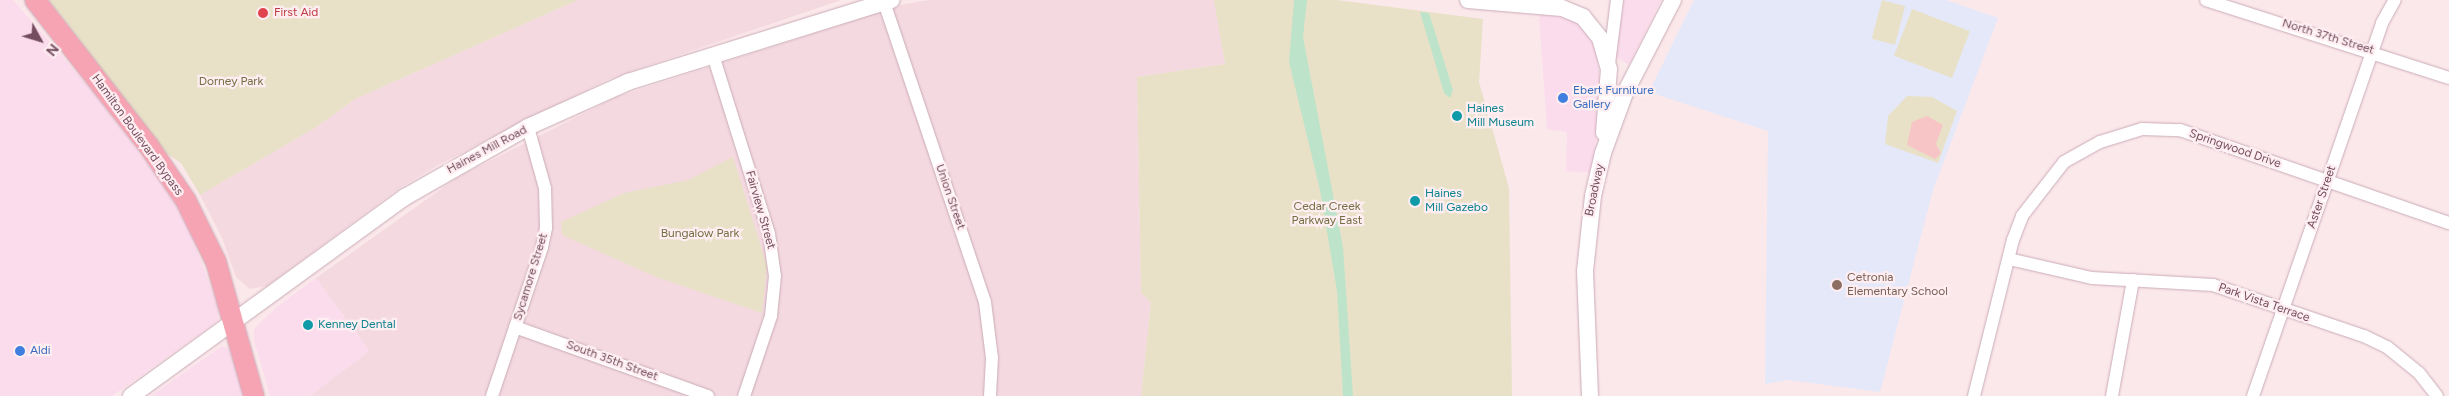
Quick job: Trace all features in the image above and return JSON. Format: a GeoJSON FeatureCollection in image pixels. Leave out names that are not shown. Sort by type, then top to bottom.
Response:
{"type":"FeatureCollection","features":[{"type":"Feature","properties":{"kind":"main road","name":"Hamilton Boulevard Bypass"},"geometry":{"type":"LineString","coordinates":[[35,0],[137,131],[186,201],[216,262],[254,396]]}},
{"type":"Feature","properties":{"kind":"street"},"geometry":{"type":"LineString","coordinates":[[1468,0],[1572,11],[1592,26],[1600,38],[1609,69]]}},
{"type":"Feature","properties":{"kind":"street"},"geometry":{"type":"LineString","coordinates":[[1603,153],[1609,69],[1617,0]]}},
{"type":"Feature","properties":{"kind":"street","name":"Broadway"},"geometry":{"type":"LineString","coordinates":[[1590,396],[1584,270],[1588,226],[1603,153],[1625,93],[1673,0]]}},
{"type":"Feature","properties":{"kind":"street","name":"North 37th Street"},"geometry":{"type":"LineString","coordinates":[[2206,0],[2372,50],[2449,78]]}},
{"type":"Feature","properties":{"kind":"street","name":"Aster Street"},"geometry":{"type":"LineString","coordinates":[[2253,396],[2372,50],[2395,0]]}},
{"type":"Feature","properties":{"kind":"street","name":"Haines Mill Road"},"geometry":{"type":"LineString","coordinates":[[132,396],[234,324],[405,197],[528,127],[628,82],[888,1]]}},
{"type":"Feature","properties":{"kind":"street","name":"Union Street"},"geometry":{"type":"LineString","coordinates":[[888,1],[985,302],[992,358],[990,396]]}},
{"type":"Feature","properties":{"kind":"street","name":"Fairview Street"},"geometry":{"type":"LineString","coordinates":[[713,55],[769,234],[775,276],[771,316],[744,396]]}},
{"type":"Feature","properties":{"kind":"street","name":"Sycamore Street"},"geometry":{"type":"LineString","coordinates":[[492,396],[546,228],[545,188],[528,127]]}},
{"type":"Feature","properties":{"kind":"street","name":"Springwood Drive"},"geometry":{"type":"LineString","coordinates":[[1974,396],[2022,216],[2064,162],[2100,142],[2142,129],[2180,130],[2449,223]]}},
{"type":"Feature","properties":{"kind":"street","name":"Park Vista Terrace"},"geometry":{"type":"LineString","coordinates":[[2009,259],[2092,278],[2213,285],[2283,311],[2364,336],[2387,348],[2419,373],[2437,396]]}},
{"type":"Feature","properties":{"kind":"street"},"geometry":{"type":"LineString","coordinates":[[2112,396],[2133,280]]}},
{"type":"Feature","properties":{"kind":"street","name":"South 35th Street"},"geometry":{"type":"LineString","coordinates":[[515,327],[708,396]]}},
{"type":"Feature","properties":{"kind":"shaded area"},"geometry":{"type":"Polygon","coordinates":[[[0,0],[13,0],[94,93],[159,179],[188,226],[219,309],[218,321],[112,396],[0,396],[0,0]]]}},
{"type":"Feature","properties":{"kind":"shaded area"},"geometry":{"type":"Polygon","coordinates":[[[578,0],[841,0],[609,79],[440,164],[400,188],[267,286],[250,289],[236,277],[222,238],[200,195],[318,126],[355,99],[578,0]]]}},
{"type":"Feature","properties":{"kind":"shaded area"},"geometry":{"type":"Polygon","coordinates":[[[929,0],[1215,0],[1225,64],[1137,77],[1141,293],[1151,302],[1141,396],[309,396],[369,351],[316,278],[458,177],[616,97],[905,4],[929,0]]]}},
{"type":"Feature","properties":{"kind":"shaded area"},"geometry":{"type":"Polygon","coordinates":[[[1294,0],[1307,0],[1303,37],[1343,247],[1353,396],[1343,396],[1337,291],[1320,190],[1289,62],[1294,0]]]}},
{"type":"Feature","properties":{"kind":"shaded area"},"geometry":{"type":"Polygon","coordinates":[[[1624,0],[1661,0],[1629,65],[1615,56],[1624,0]]]}},
{"type":"Feature","properties":{"kind":"shaded area","name":"Cetronia Elementary School"},"geometry":{"type":"Polygon","coordinates":[[[1694,0],[1946,0],[1998,18],[1933,190],[1880,392],[1788,380],[1765,384],[1768,131],[1649,92],[1694,0]]]}},
{"type":"Feature","properties":{"kind":"shaded area"},"geometry":{"type":"Polygon","coordinates":[[[1420,12],[1429,13],[1453,90],[1450,98],[1444,93],[1420,12]]]}},
{"type":"Feature","properties":{"kind":"shaded area"},"geometry":{"type":"Polygon","coordinates":[[[1539,15],[1566,17],[1585,28],[1595,45],[1601,86],[1593,173],[1566,171],[1567,132],[1547,129],[1539,15]]]}},
{"type":"Feature","properties":{"kind":"shaded area"},"geometry":{"type":"Polygon","coordinates":[[[316,278],[369,351],[309,396],[270,396],[254,340],[254,329],[278,306],[316,278]]]}},
{"type":"Feature","properties":{"kind":"shaded area"},"geometry":{"type":"Polygon","coordinates":[[[222,346],[230,349],[244,396],[151,396],[222,346]]]}},
{"type":"Feature","properties":{"kind":"green space","name":"Dorney Park"},"geometry":{"type":"Polygon","coordinates":[[[49,0],[578,0],[355,99],[318,126],[200,195],[181,163],[166,153],[49,0]]]}},
{"type":"Feature","properties":{"kind":"green space","name":"Cedar Creek Parkway East"},"geometry":{"type":"Polygon","coordinates":[[[1214,0],[1337,0],[1483,19],[1479,82],[1509,188],[1512,396],[1141,396],[1151,302],[1141,293],[1137,77],[1225,64],[1214,0]]]}},
{"type":"Feature","properties":{"kind":"green space"},"geometry":{"type":"Polygon","coordinates":[[[1882,0],[1905,6],[1895,45],[1872,39],[1882,0]]]}},
{"type":"Feature","properties":{"kind":"green space"},"geometry":{"type":"Polygon","coordinates":[[[1912,9],[1970,31],[1952,78],[1894,56],[1912,9]]]}},
{"type":"Feature","properties":{"kind":"green space"},"geometry":{"type":"Polygon","coordinates":[[[1907,96],[1932,97],[1957,111],[1938,163],[1885,144],[1888,116],[1907,96]]]}},
{"type":"Feature","properties":{"kind":"green space","name":"Bungalow Park"},"geometry":{"type":"Polygon","coordinates":[[[733,157],[767,266],[762,313],[656,277],[562,235],[561,222],[624,193],[688,180],[733,157]]]}},
{"type":"Feature","properties":{"kind":"sand"},"geometry":{"type":"Polygon","coordinates":[[[1927,116],[1943,125],[1936,144],[1941,153],[1935,159],[1907,145],[1912,122],[1927,116]]]}},
{"type":"Feature","properties":{"kind":"place","name":"First Aid"},"geometry":{"type":"Point","coordinates":[263,13]}},
{"type":"Feature","properties":{"kind":"place","name":"Ebert Furniture Gallery"},"geometry":{"type":"Point","coordinates":[1563,98]}},
{"type":"Feature","properties":{"kind":"place","name":"Haines Mill Museum"},"geometry":{"type":"Point","coordinates":[1457,116]}},
{"type":"Feature","properties":{"kind":"place","name":"Haines Mill Gazebo"},"geometry":{"type":"Point","coordinates":[1415,201]}},
{"type":"Feature","properties":{"kind":"place","name":"Cetronia Elementary School"},"geometry":{"type":"Point","coordinates":[1837,285]}},
{"type":"Feature","properties":{"kind":"place","name":"Kenney Dental"},"geometry":{"type":"Point","coordinates":[308,325]}},
{"type":"Feature","properties":{"kind":"place","name":"Aldi"},"geometry":{"type":"Point","coordinates":[20,351]}}]}
